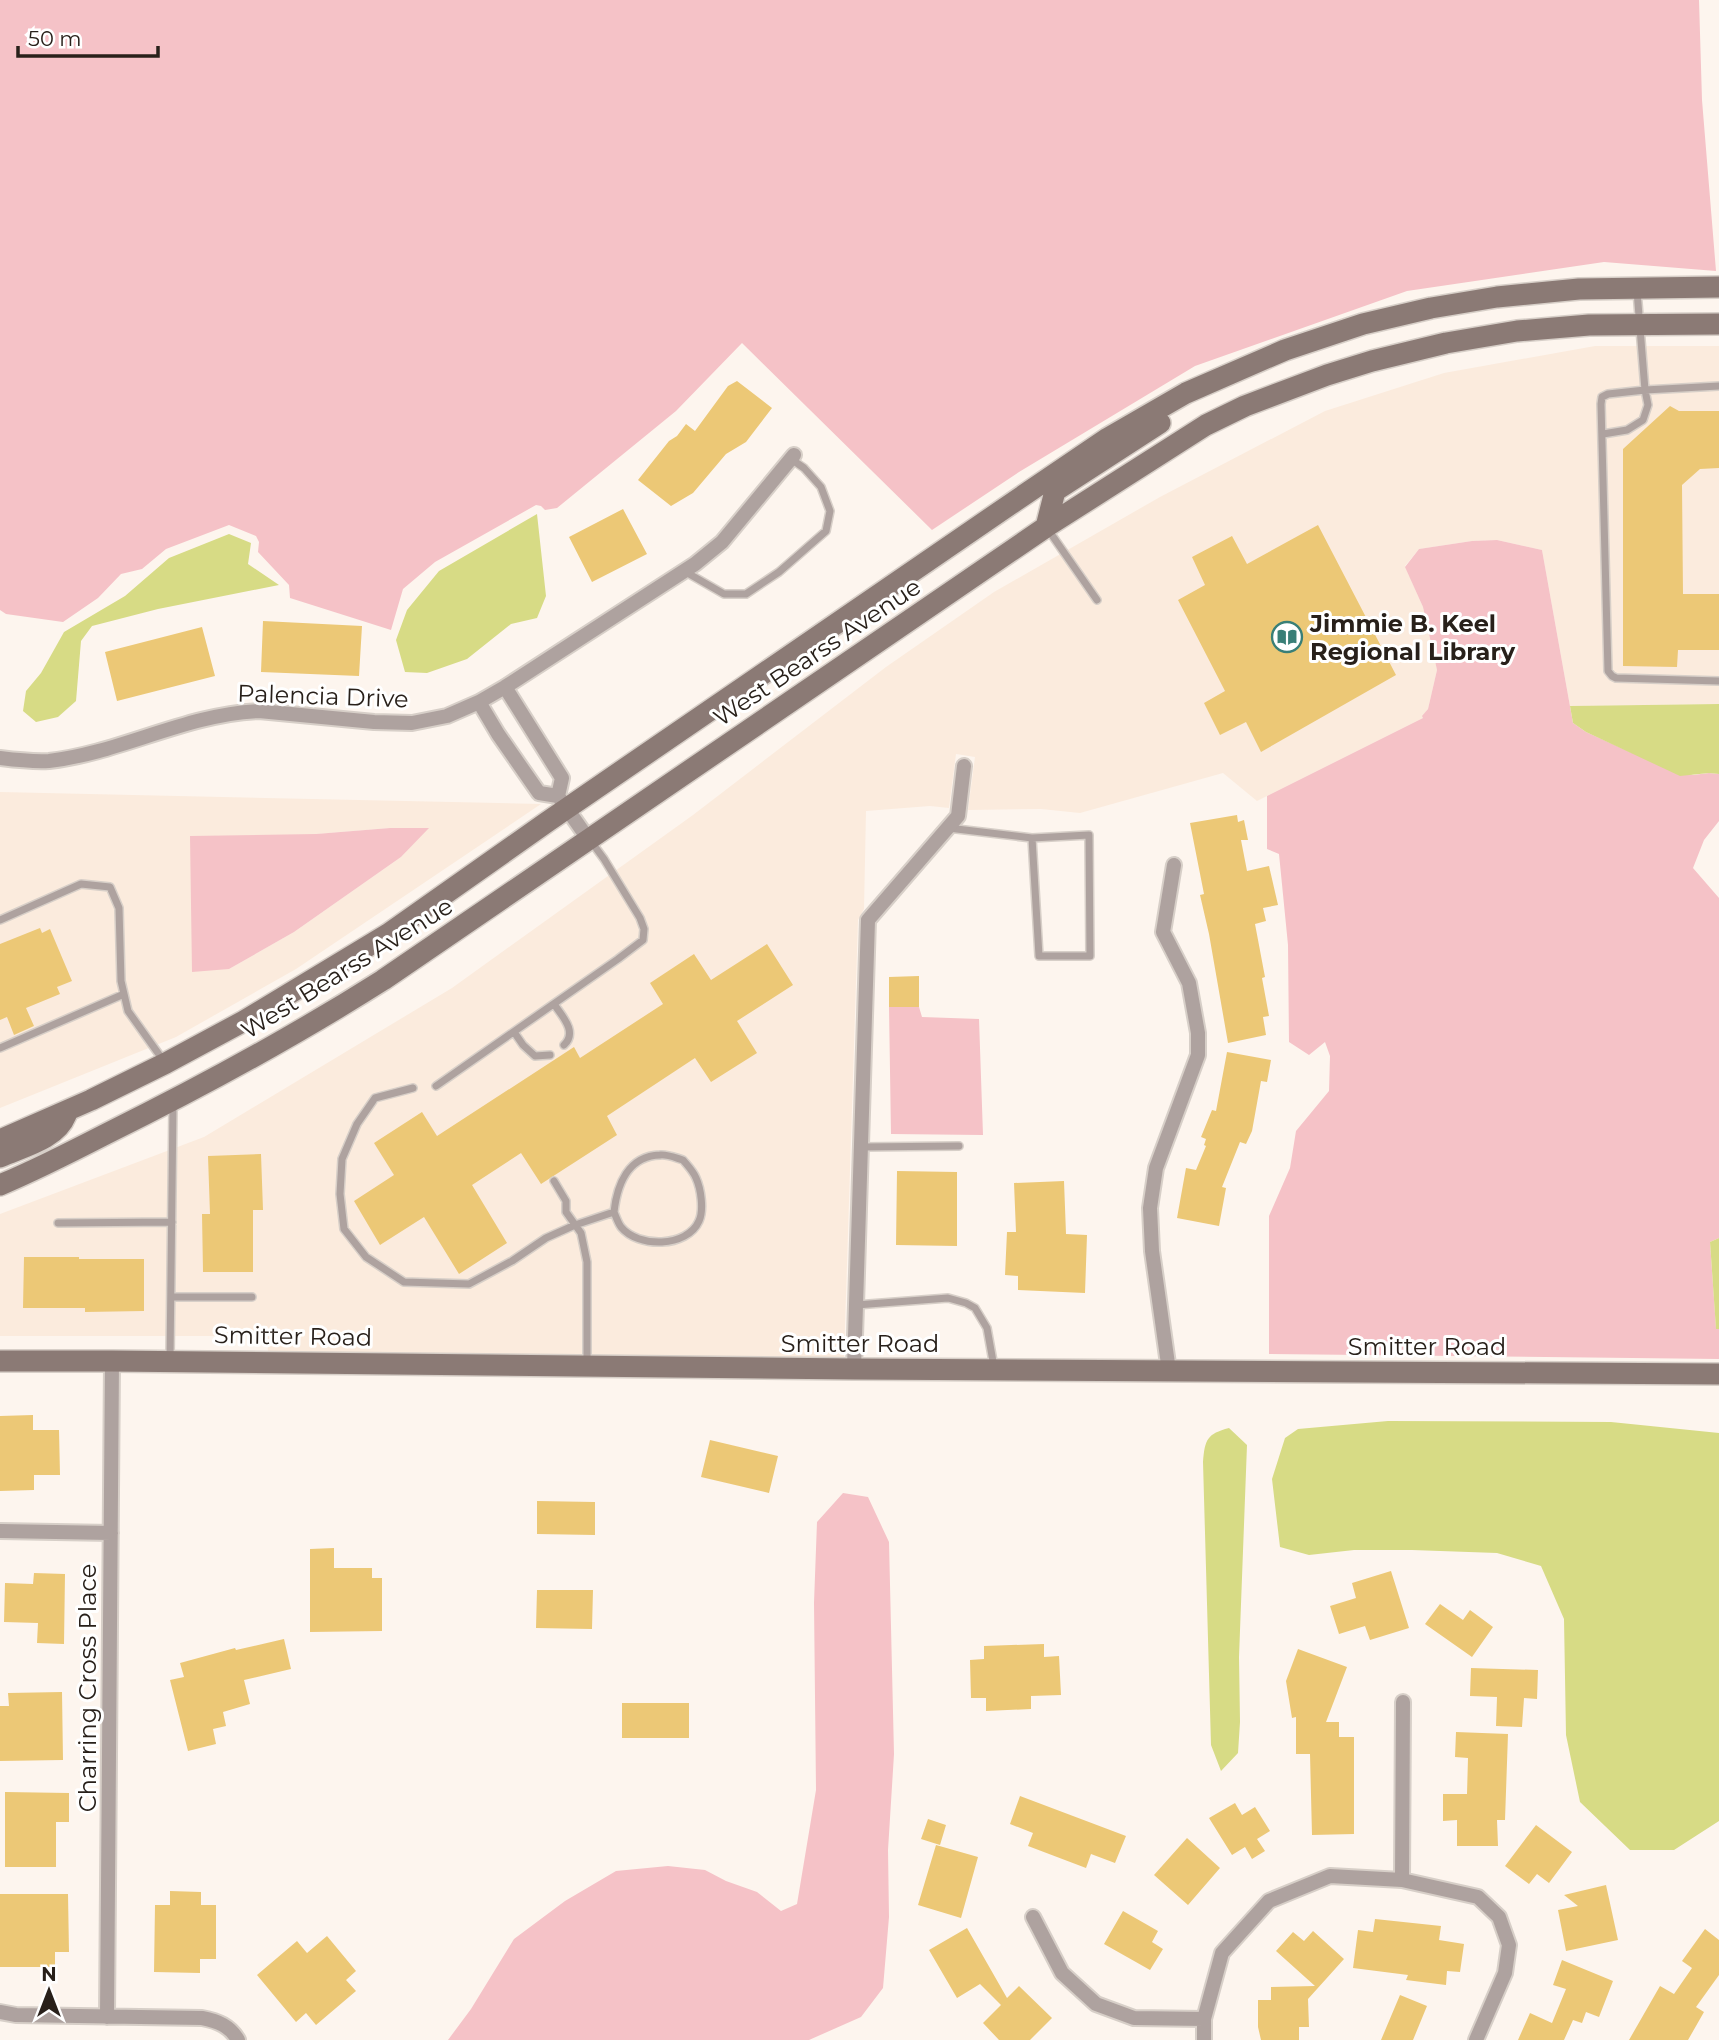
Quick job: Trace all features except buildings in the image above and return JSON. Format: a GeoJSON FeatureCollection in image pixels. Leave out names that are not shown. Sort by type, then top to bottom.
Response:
{"type":"FeatureCollection","features":[{"type":"Feature","properties":{"kind":"main road","name":"West Bearss Avenue"},"geometry":{"type":"LineString","coordinates":[[0,1140],[166,1063],[244,1021],[388,934],[562,803],[1066,466],[1144,416],[1186,393],[1285,350],[1390,317],[1454,303],[1566,290],[1719,287]]}},
{"type":"Feature","properties":{"kind":"main road","name":"West Bearss Avenue"},"geometry":{"type":"LineString","coordinates":[[0,1185],[173,1101],[340,1008],[448,938],[1046,527],[1206,425],[1245,406],[1327,375],[1414,350],[1484,336],[1589,325],[1719,324]]}},
{"type":"Feature","properties":{"kind":"main road"},"geometry":{"type":"LineString","coordinates":[[1046,527],[1055,491],[1169,417],[1186,393]]}},
{"type":"Feature","properties":{"kind":"main road"},"geometry":{"type":"LineString","coordinates":[[0,1157],[43,1139],[63,1123],[68,1110]]}},
{"type":"Feature","properties":{"kind":"main road","name":"Smitter Road"},"geometry":{"type":"LineString","coordinates":[[0,1362],[170,1361],[853,1369],[1719,1374]]}},
{"type":"Feature","properties":{"kind":"street","name":"Palencia Drive"},"geometry":{"type":"LineString","coordinates":[[0,758],[47,761],[201,720],[243,712],[412,723],[447,716],[505,687],[683,571],[722,542],[792,457]]}},
{"type":"Feature","properties":{"kind":"street"},"geometry":{"type":"LineString","coordinates":[[505,687],[562,778],[562,803]]}},
{"type":"Feature","properties":{"kind":"street"},"geometry":{"type":"LineString","coordinates":[[479,702],[539,793],[562,803],[589,840]]}},
{"type":"Feature","properties":{"kind":"street"},"geometry":{"type":"LineString","coordinates":[[853,1369],[868,920],[958,816],[964,766]]}},
{"type":"Feature","properties":{"kind":"street"},"geometry":{"type":"LineString","coordinates":[[1169,1371],[1152,1251],[1150,1208],[1156,1168],[1198,1055],[1198,1033],[1189,983],[1163,932],[1174,865]]}},
{"type":"Feature","properties":{"kind":"street","name":"Charring Cross Place"},"geometry":{"type":"LineString","coordinates":[[107,2017],[112,1361]]}},
{"type":"Feature","properties":{"kind":"street"},"geometry":{"type":"LineString","coordinates":[[0,1531],[111,1533]]}},
{"type":"Feature","properties":{"kind":"street"},"geometry":{"type":"LineString","coordinates":[[1402,1880],[1403,1702]]}},
{"type":"Feature","properties":{"kind":"street"},"geometry":{"type":"LineString","coordinates":[[1204,2040],[1205,2020],[1222,1953],[1269,1901],[1330,1876],[1402,1880],[1478,1897],[1499,1917],[1508,1945],[1505,1973],[1476,2040]]}},
{"type":"Feature","properties":{"kind":"street"},"geometry":{"type":"LineString","coordinates":[[1033,1917],[1062,1973],[1096,2004],[1134,2018],[1205,2020]]}},
{"type":"Feature","properties":{"kind":"street"},"geometry":{"type":"LineString","coordinates":[[0,2012],[16,2015],[202,2018],[222,2023],[238,2040]]}},
{"type":"Feature","properties":{"kind":"lane"},"geometry":{"type":"LineString","coordinates":[[1603,434],[1627,430],[1643,420],[1648,411],[1637,287]]}},
{"type":"Feature","properties":{"kind":"lane"},"geometry":{"type":"LineString","coordinates":[[1719,386],[1608,394],[1602,397],[1601,404],[1608,671],[1616,678],[1719,681]]}},
{"type":"Feature","properties":{"kind":"lane"},"geometry":{"type":"LineString","coordinates":[[683,571],[724,594],[746,594],[779,572],[826,531],[830,511],[821,487],[792,457]]}},
{"type":"Feature","properties":{"kind":"lane"},"geometry":{"type":"LineString","coordinates":[[1046,527],[1097,600]]}},
{"type":"Feature","properties":{"kind":"lane"},"geometry":{"type":"LineString","coordinates":[[947,828],[1032,838],[1089,835],[1090,956],[1039,956],[1032,838]]}},
{"type":"Feature","properties":{"kind":"lane"},"geometry":{"type":"LineString","coordinates":[[436,1086],[643,940],[644,929],[640,918],[604,859],[589,840]]}},
{"type":"Feature","properties":{"kind":"lane"},"geometry":{"type":"LineString","coordinates":[[0,920],[81,884],[110,887],[119,908],[121,981],[128,1011],[166,1063]]}},
{"type":"Feature","properties":{"kind":"lane"},"geometry":{"type":"LineString","coordinates":[[0,1048],[124,994]]}},
{"type":"Feature","properties":{"kind":"lane"},"geometry":{"type":"LineString","coordinates":[[554,1004],[568,1024],[569,1041],[564,1045]]}},
{"type":"Feature","properties":{"kind":"lane"},"geometry":{"type":"LineString","coordinates":[[514,1032],[535,1056],[550,1055]]}},
{"type":"Feature","properties":{"kind":"lane"},"geometry":{"type":"LineString","coordinates":[[413,1088],[375,1098],[357,1124],[342,1159],[340,1194],[344,1229],[366,1257],[404,1282],[469,1284],[512,1261],[546,1238],[614,1212]]}},
{"type":"Feature","properties":{"kind":"lane"},"geometry":{"type":"LineString","coordinates":[[170,1361],[173,1101]]}},
{"type":"Feature","properties":{"kind":"lane"},"geometry":{"type":"LineString","coordinates":[[861,1147],[959,1146]]}},
{"type":"Feature","properties":{"kind":"lane"},"geometry":{"type":"LineString","coordinates":[[661,1155],[683,1160],[695,1177],[702,1201],[699,1221],[687,1236],[667,1242],[644,1241],[622,1228],[614,1212],[616,1194],[624,1174],[641,1160],[661,1155]]}},
{"type":"Feature","properties":{"kind":"lane"},"geometry":{"type":"LineString","coordinates":[[554,1181],[566,1201],[566,1212],[581,1233],[587,1262],[587,1366]]}},
{"type":"Feature","properties":{"kind":"lane"},"geometry":{"type":"LineString","coordinates":[[58,1223],[172,1222]]}},
{"type":"Feature","properties":{"kind":"lane"},"geometry":{"type":"LineString","coordinates":[[171,1297],[252,1297]]}},
{"type":"Feature","properties":{"kind":"lane"},"geometry":{"type":"LineString","coordinates":[[855,1305],[948,1298],[966,1303],[975,1308],[987,1328],[995,1370]]}},
{"type":"Feature","properties":{"kind":"shaded area"},"geometry":{"type":"Polygon","coordinates":[[[0,0],[1699,0],[1702,100],[1716,271],[1604,262],[1407,291],[1195,366],[1019,472],[932,530],[742,343],[676,411],[557,508],[545,510],[536,505],[435,562],[403,589],[391,630],[290,598],[289,585],[258,552],[259,542],[256,536],[229,525],[166,549],[142,569],[121,574],[98,598],[63,622],[6,614],[0,610],[0,0]]]}},
{"type":"Feature","properties":{"kind":"shaded area"},"geometry":{"type":"Polygon","coordinates":[[[1595,346],[1719,346],[1719,704],[1570,706],[1542,550],[1497,540],[1472,541],[1419,549],[1405,566],[1423,607],[1437,670],[1428,709],[1423,718],[1257,801],[1223,773],[1080,813],[1041,809],[968,810],[975,757],[956,754],[949,808],[930,806],[866,811],[864,909],[858,920],[844,1358],[268,1352],[267,1336],[0,1336],[0,1214],[204,1137],[452,988],[693,815],[886,667],[994,592],[1160,497],[1325,411],[1444,373],[1595,346]]]}},
{"type":"Feature","properties":{"kind":"shaded area"},"geometry":{"type":"Polygon","coordinates":[[[537,514],[546,596],[537,618],[511,624],[467,659],[427,673],[405,672],[396,640],[407,610],[439,571],[537,514]]]}},
{"type":"Feature","properties":{"kind":"shaded area"},"geometry":{"type":"Polygon","coordinates":[[[229,534],[251,543],[248,564],[279,585],[158,609],[92,626],[81,641],[76,701],[58,717],[36,722],[23,711],[26,691],[41,673],[64,632],[125,596],[169,558],[229,534]]]}},
{"type":"Feature","properties":{"kind":"shaded area"},"geometry":{"type":"Polygon","coordinates":[[[1497,540],[1542,550],[1573,723],[1586,732],[1630,752],[1693,775],[1719,774],[1719,821],[1704,840],[1693,868],[1719,898],[1719,1238],[1710,1242],[1716,1328],[1719,1329],[1719,1359],[1269,1354],[1269,1216],[1290,1168],[1296,1131],[1329,1091],[1330,1056],[1325,1042],[1309,1055],[1289,1042],[1288,945],[1279,854],[1267,849],[1267,796],[1423,718],[1428,709],[1437,670],[1423,607],[1405,567],[1419,549],[1497,540]]]}},
{"type":"Feature","properties":{"kind":"shaded area"},"geometry":{"type":"Polygon","coordinates":[[[1719,704],[1719,774],[1680,776],[1586,732],[1573,723],[1570,706],[1719,704]]]}},
{"type":"Feature","properties":{"kind":"shaded area"},"geometry":{"type":"Polygon","coordinates":[[[0,792],[541,804],[296,969],[176,1037],[0,1108],[0,792]],[[428,828],[316,834],[229,969],[294,932],[401,857],[428,828]]]}},
{"type":"Feature","properties":{"kind":"shaded area"},"geometry":{"type":"Polygon","coordinates":[[[429,828],[401,857],[294,932],[229,969],[192,972],[190,836],[316,834],[429,828]]]}},
{"type":"Feature","properties":{"kind":"shaded area"},"geometry":{"type":"Polygon","coordinates":[[[889,1007],[919,1007],[922,1017],[979,1019],[983,1135],[891,1134],[889,1007]]]}},
{"type":"Feature","properties":{"kind":"shaded area"},"geometry":{"type":"Polygon","coordinates":[[[1719,1238],[1719,1329],[1716,1329],[1710,1242],[1719,1238]]]}},
{"type":"Feature","properties":{"kind":"shaded area"},"geometry":{"type":"Polygon","coordinates":[[[1388,1421],[1611,1422],[1719,1433],[1719,1821],[1674,1850],[1630,1850],[1580,1802],[1566,1735],[1564,1619],[1541,1566],[1497,1553],[1354,1550],[1309,1555],[1280,1547],[1272,1479],[1285,1438],[1298,1429],[1388,1421]]]}},
{"type":"Feature","properties":{"kind":"shaded area"},"geometry":{"type":"Polygon","coordinates":[[[1229,1428],[1247,1445],[1238,1753],[1221,1771],[1211,1745],[1203,1462],[1208,1439],[1229,1428]]]}},
{"type":"Feature","properties":{"kind":"shaded area"},"geometry":{"type":"Polygon","coordinates":[[[843,1493],[868,1497],[889,1542],[894,1754],[888,1850],[889,1917],[883,1988],[861,2017],[809,2040],[448,2040],[471,2009],[514,1939],[565,1901],[616,1871],[668,1866],[705,1870],[757,1892],[781,1911],[797,1904],[816,1790],[814,1603],[817,1522],[843,1493]]]}},
{"type":"Feature","properties":{"kind":"place","name":"Jimmie B. Keel Regional Library"},"geometry":{"type":"Point","coordinates":[1287,637]}}]}
